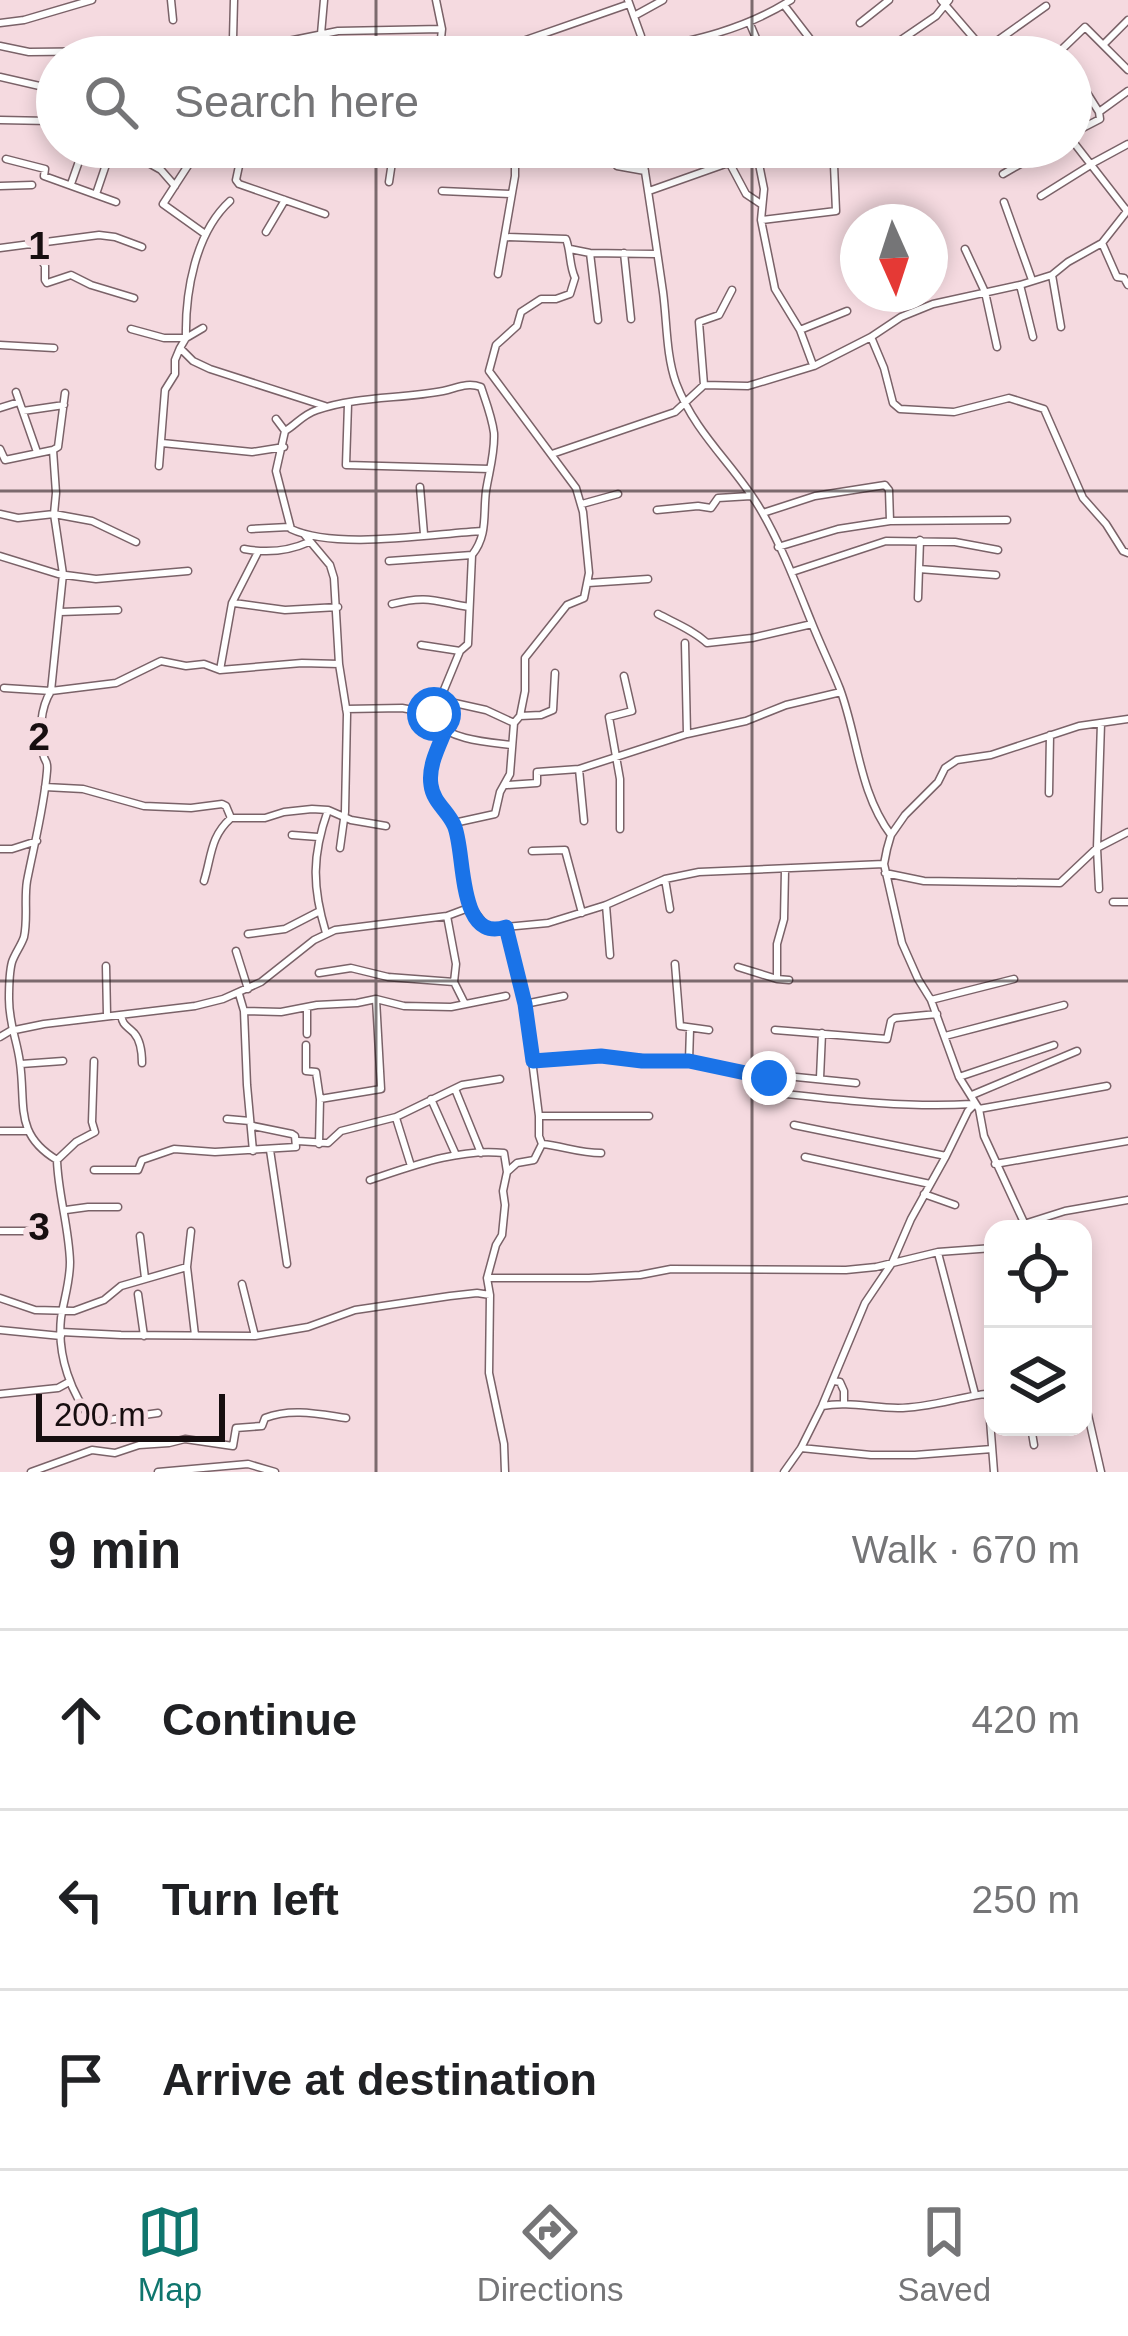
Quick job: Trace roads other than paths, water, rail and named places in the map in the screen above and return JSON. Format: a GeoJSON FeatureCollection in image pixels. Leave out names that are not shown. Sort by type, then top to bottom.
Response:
{"type":"FeatureCollection","features":[{"type":"Feature","properties":{"kind":"street"},"geometry":{"type":"LineString","coordinates":[[0,23],[92,0]]}},
{"type":"Feature","properties":{"kind":"street"},"geometry":{"type":"LineString","coordinates":[[171,0],[173,20]]}},
{"type":"Feature","properties":{"kind":"street"},"geometry":{"type":"LineString","coordinates":[[231,36],[234,0]]}},
{"type":"Feature","properties":{"kind":"street"},"geometry":{"type":"LineString","coordinates":[[321,34],[324,0]]}},
{"type":"Feature","properties":{"kind":"street"},"geometry":{"type":"LineString","coordinates":[[436,0],[441,36]]}},
{"type":"Feature","properties":{"kind":"street"},"geometry":{"type":"LineString","coordinates":[[634,16],[664,0]]}},
{"type":"Feature","properties":{"kind":"street"},"geometry":{"type":"LineString","coordinates":[[860,23],[889,0]]}},
{"type":"Feature","properties":{"kind":"street"},"geometry":{"type":"LineString","coordinates":[[531,36],[629,2],[641,36]]}},
{"type":"Feature","properties":{"kind":"street"},"geometry":{"type":"LineString","coordinates":[[707,36],[750,23],[787,2],[810,36]]}},
{"type":"Feature","properties":{"kind":"street"},"geometry":{"type":"LineString","coordinates":[[906,36],[936,16],[945,2],[971,36]]}},
{"type":"Feature","properties":{"kind":"street"},"geometry":{"type":"LineString","coordinates":[[1004,36],[1046,6]]}},
{"type":"Feature","properties":{"kind":"street"},"geometry":{"type":"LineString","coordinates":[[1104,44],[1128,20]]}},
{"type":"Feature","properties":{"kind":"street"},"geometry":{"type":"LineString","coordinates":[[750,23],[756,36]]}},
{"type":"Feature","properties":{"kind":"street"},"geometry":{"type":"LineString","coordinates":[[1076,36],[1085,27],[1128,70]]}},
{"type":"Feature","properties":{"kind":"street"},"geometry":{"type":"LineString","coordinates":[[312,36],[369,28],[442,29]]}},
{"type":"Feature","properties":{"kind":"street"},"geometry":{"type":"LineString","coordinates":[[0,46],[36,52]]}},
{"type":"Feature","properties":{"kind":"street"},"geometry":{"type":"LineString","coordinates":[[0,76],[36,85]]}},
{"type":"Feature","properties":{"kind":"street"},"geometry":{"type":"LineString","coordinates":[[1099,112],[1128,91]]}},
{"type":"Feature","properties":{"kind":"street"},"geometry":{"type":"LineString","coordinates":[[1092,100],[1100,119],[1092,124]]}},
{"type":"Feature","properties":{"kind":"street"},"geometry":{"type":"LineString","coordinates":[[0,120],[36,121]]}},
{"type":"Feature","properties":{"kind":"street"},"geometry":{"type":"LineString","coordinates":[[1092,164],[1128,144]]}},
{"type":"Feature","properties":{"kind":"street"},"geometry":{"type":"LineString","coordinates":[[5,159],[36,165]]}},
{"type":"Feature","properties":{"kind":"street"},"geometry":{"type":"LineString","coordinates":[[43,168],[44,176],[116,202]]}},
{"type":"Feature","properties":{"kind":"street"},"geometry":{"type":"LineString","coordinates":[[71,184],[77,168]]}},
{"type":"Feature","properties":{"kind":"street"},"geometry":{"type":"LineString","coordinates":[[96,194],[107,168]]}},
{"type":"Feature","properties":{"kind":"street"},"geometry":{"type":"LineString","coordinates":[[157,168],[175,186]]}},
{"type":"Feature","properties":{"kind":"street"},"geometry":{"type":"LineString","coordinates":[[187,168],[163,204],[205,234]]}},
{"type":"Feature","properties":{"kind":"street"},"geometry":{"type":"LineString","coordinates":[[239,168],[239,184],[325,214]]}},
{"type":"Feature","properties":{"kind":"street"},"geometry":{"type":"LineString","coordinates":[[389,182],[391,168]]}},
{"type":"Feature","properties":{"kind":"street"},"geometry":{"type":"LineString","coordinates":[[498,274],[515,168]]}},
{"type":"Feature","properties":{"kind":"street"},"geometry":{"type":"LineString","coordinates":[[628,168],[645,171]]}},
{"type":"Feature","properties":{"kind":"street"},"geometry":{"type":"LineString","coordinates":[[644,168],[676,382],[716,453],[740,477],[763,513],[792,572],[841,692],[868,791],[891,835]]}},
{"type":"Feature","properties":{"kind":"street"},"geometry":{"type":"LineString","coordinates":[[649,191],[714,168]]}},
{"type":"Feature","properties":{"kind":"street"},"geometry":{"type":"LineString","coordinates":[[731,168],[746,194],[761,205]]}},
{"type":"Feature","properties":{"kind":"street"},"geometry":{"type":"LineString","coordinates":[[760,168],[764,188],[761,220],[775,289],[800,330],[814,366]]}},
{"type":"Feature","properties":{"kind":"street"},"geometry":{"type":"LineString","coordinates":[[761,220],[836,211],[834,168]]}},
{"type":"Feature","properties":{"kind":"street"},"geometry":{"type":"LineString","coordinates":[[1003,174],[1013,168]]}},
{"type":"Feature","properties":{"kind":"street"},"geometry":{"type":"LineString","coordinates":[[1041,196],[1085,168]]}},
{"type":"Feature","properties":{"kind":"street"},"geometry":{"type":"LineString","coordinates":[[552,454],[675,412],[704,385],[748,386],[814,366],[933,304],[1052,275],[1102,243],[1126,215],[1092,168]]}},
{"type":"Feature","properties":{"kind":"street"},"geometry":{"type":"LineString","coordinates":[[0,186],[32,185]]}},
{"type":"Feature","properties":{"kind":"street"},"geometry":{"type":"LineString","coordinates":[[442,190],[511,194]]}},
{"type":"Feature","properties":{"kind":"street"},"geometry":{"type":"LineString","coordinates":[[266,232],[285,200]]}},
{"type":"Feature","properties":{"kind":"street"},"geometry":{"type":"LineString","coordinates":[[160,466],[165,390],[186,338],[189,292],[205,234],[230,201]]}},
{"type":"Feature","properties":{"kind":"street"},"geometry":{"type":"LineString","coordinates":[[1004,202],[1032,280]]}},
{"type":"Feature","properties":{"kind":"street"},"geometry":{"type":"LineString","coordinates":[[0,248],[99,235],[142,247]]}},
{"type":"Feature","properties":{"kind":"street"},"geometry":{"type":"LineString","coordinates":[[454,823],[494,816],[510,774],[526,658],[567,605],[584,598],[589,573],[576,488],[488,371],[496,345],[518,326],[521,312],[541,298],[570,294],[575,278],[570,249],[566,238],[506,238]]}},
{"type":"Feature","properties":{"kind":"street"},"geometry":{"type":"LineString","coordinates":[[1102,243],[1116,275],[1128,285]]}},
{"type":"Feature","properties":{"kind":"street"},"geometry":{"type":"LineString","coordinates":[[32,244],[45,266],[47,283],[71,275],[134,298]]}},
{"type":"Feature","properties":{"kind":"street"},"geometry":{"type":"LineString","coordinates":[[570,249],[656,254]]}},
{"type":"Feature","properties":{"kind":"street"},"geometry":{"type":"LineString","coordinates":[[965,249],[985,292],[997,347]]}},
{"type":"Feature","properties":{"kind":"street"},"geometry":{"type":"LineString","coordinates":[[590,253],[598,320]]}},
{"type":"Feature","properties":{"kind":"street"},"geometry":{"type":"LineString","coordinates":[[624,253],[631,319]]}},
{"type":"Feature","properties":{"kind":"street"},"geometry":{"type":"LineString","coordinates":[[1052,275],[1061,327]]}},
{"type":"Feature","properties":{"kind":"street"},"geometry":{"type":"LineString","coordinates":[[1020,285],[1033,338]]}},
{"type":"Feature","properties":{"kind":"street"},"geometry":{"type":"LineString","coordinates":[[704,385],[700,322],[718,315],[732,290]]}},
{"type":"Feature","properties":{"kind":"street"},"geometry":{"type":"LineString","coordinates":[[800,330],[842,312]]}},
{"type":"Feature","properties":{"kind":"street"},"geometry":{"type":"LineString","coordinates":[[131,328],[164,338],[186,338],[203,328]]}},
{"type":"Feature","properties":{"kind":"street"},"geometry":{"type":"LineString","coordinates":[[871,338],[893,403],[900,409],[954,412],[1009,398],[1044,409],[1082,498],[1128,553]]}},
{"type":"Feature","properties":{"kind":"street"},"geometry":{"type":"LineString","coordinates":[[0,345],[54,348]]}},
{"type":"Feature","properties":{"kind":"street"},"geometry":{"type":"LineString","coordinates":[[180,348],[210,369],[327,407]]}},
{"type":"Feature","properties":{"kind":"street"},"geometry":{"type":"LineString","coordinates":[[285,431],[298,418],[327,407],[473,383],[481,387],[494,450],[485,495],[487,518],[472,555],[468,644],[460,651],[434,722],[445,731],[511,745]]}},
{"type":"Feature","properties":{"kind":"street"},"geometry":{"type":"LineString","coordinates":[[16,392],[38,452]]}},
{"type":"Feature","properties":{"kind":"street"},"geometry":{"type":"LineString","coordinates":[[0,449],[5,460],[58,447],[65,393]]}},
{"type":"Feature","properties":{"kind":"street"},"geometry":{"type":"LineString","coordinates":[[0,408],[19,402]]}},
{"type":"Feature","properties":{"kind":"street"},"geometry":{"type":"LineString","coordinates":[[23,411],[64,404]]}},
{"type":"Feature","properties":{"kind":"street"},"geometry":{"type":"LineString","coordinates":[[347,404],[346,465],[490,469]]}},
{"type":"Feature","properties":{"kind":"street"},"geometry":{"type":"LineString","coordinates":[[276,419],[285,431],[276,471],[289,526]]}},
{"type":"Feature","properties":{"kind":"street"},"geometry":{"type":"LineString","coordinates":[[161,442],[252,452],[284,446]]}},
{"type":"Feature","properties":{"kind":"street"},"geometry":{"type":"LineString","coordinates":[[53,450],[54,514],[63,574],[51,691],[44,701],[41,725],[49,768],[26,886],[24,936],[11,965],[10,1030],[21,1064],[21,1093],[31,1140],[57,1160]]}},
{"type":"Feature","properties":{"kind":"street"},"geometry":{"type":"LineString","coordinates":[[763,513],[815,496],[885,485],[889,487],[890,521]]}},
{"type":"Feature","properties":{"kind":"street"},"geometry":{"type":"LineString","coordinates":[[420,487],[424,534]]}},
{"type":"Feature","properties":{"kind":"street"},"geometry":{"type":"LineString","coordinates":[[582,504],[618,494]]}},
{"type":"Feature","properties":{"kind":"street"},"geometry":{"type":"LineString","coordinates":[[656,510],[711,508],[718,498],[751,496]]}},
{"type":"Feature","properties":{"kind":"street"},"geometry":{"type":"LineString","coordinates":[[0,514],[18,518],[54,514],[92,521],[136,542]]}},
{"type":"Feature","properties":{"kind":"street"},"geometry":{"type":"LineString","coordinates":[[778,547],[838,529],[890,521],[1007,520]]}},
{"type":"Feature","properties":{"kind":"street"},"geometry":{"type":"LineString","coordinates":[[250,529],[289,526],[307,538],[330,565],[346,709],[340,848]]}},
{"type":"Feature","properties":{"kind":"street"},"geometry":{"type":"LineString","coordinates":[[244,549],[296,548],[307,538],[482,531]]}},
{"type":"Feature","properties":{"kind":"street"},"geometry":{"type":"LineString","coordinates":[[918,598],[920,540]]}},
{"type":"Feature","properties":{"kind":"street"},"geometry":{"type":"LineString","coordinates":[[792,572],[886,541],[955,542],[998,550]]}},
{"type":"Feature","properties":{"kind":"street"},"geometry":{"type":"LineString","coordinates":[[220,670],[232,603],[257,552]]}},
{"type":"Feature","properties":{"kind":"street"},"geometry":{"type":"LineString","coordinates":[[389,561],[472,555]]}},
{"type":"Feature","properties":{"kind":"street"},"geometry":{"type":"LineString","coordinates":[[0,556],[96,579],[188,571]]}},
{"type":"Feature","properties":{"kind":"street"},"geometry":{"type":"LineString","coordinates":[[919,569],[995,575]]}},
{"type":"Feature","properties":{"kind":"street"},"geometry":{"type":"LineString","coordinates":[[588,583],[648,579]]}},
{"type":"Feature","properties":{"kind":"street"},"geometry":{"type":"LineString","coordinates":[[392,604],[431,598],[469,607]]}},
{"type":"Feature","properties":{"kind":"street"},"geometry":{"type":"LineString","coordinates":[[232,603],[285,610],[338,607]]}},
{"type":"Feature","properties":{"kind":"street"},"geometry":{"type":"LineString","coordinates":[[60,612],[118,610]]}},
{"type":"Feature","properties":{"kind":"street"},"geometry":{"type":"LineString","coordinates":[[658,614],[698,633],[707,643],[812,624]]}},
{"type":"Feature","properties":{"kind":"street"},"geometry":{"type":"LineString","coordinates":[[685,643],[687,734]]}},
{"type":"Feature","properties":{"kind":"street"},"geometry":{"type":"LineString","coordinates":[[422,645],[460,651]]}},
{"type":"Feature","properties":{"kind":"street"},"geometry":{"type":"LineString","coordinates":[[4,688],[51,691],[116,682],[161,661],[205,664],[220,670],[339,664]]}},
{"type":"Feature","properties":{"kind":"street"},"geometry":{"type":"LineString","coordinates":[[441,700],[517,720],[541,715],[554,708],[555,673]]}},
{"type":"Feature","properties":{"kind":"street"},"geometry":{"type":"LineString","coordinates":[[620,829],[620,778],[609,717],[632,711],[624,676]]}},
{"type":"Feature","properties":{"kind":"street"},"geometry":{"type":"LineString","coordinates":[[505,785],[537,783],[537,772],[579,770],[687,734],[841,692]]}},
{"type":"Feature","properties":{"kind":"street"},"geometry":{"type":"LineString","coordinates":[[346,709],[402,708],[434,714]]}},
{"type":"Feature","properties":{"kind":"street"},"geometry":{"type":"LineString","coordinates":[[1023,1220],[995,1164],[975,1103],[959,1078],[932,1000],[902,943],[885,869],[891,835],[938,782],[945,767],[957,760],[991,754],[1079,725],[1128,719]]}},
{"type":"Feature","properties":{"kind":"street"},"geometry":{"type":"LineString","coordinates":[[1099,889],[1101,723]]}},
{"type":"Feature","properties":{"kind":"street"},"geometry":{"type":"LineString","coordinates":[[445,731],[430,771],[431,791],[454,823],[471,907],[494,932],[548,923],[665,879],[699,872],[885,869],[924,881],[1060,884],[1097,848],[1128,832]]}},
{"type":"Feature","properties":{"kind":"street"},"geometry":{"type":"LineString","coordinates":[[1049,794],[1050,734]]}},
{"type":"Feature","properties":{"kind":"street"},"geometry":{"type":"LineString","coordinates":[[579,770],[584,821]]}},
{"type":"Feature","properties":{"kind":"street"},"geometry":{"type":"LineString","coordinates":[[45,787],[83,789],[144,806],[222,804],[231,818]]}},
{"type":"Feature","properties":{"kind":"street"},"geometry":{"type":"LineString","coordinates":[[326,933],[314,865],[328,810]]}},
{"type":"Feature","properties":{"kind":"street"},"geometry":{"type":"LineString","coordinates":[[204,881],[214,836],[231,818],[328,810],[386,826]]}},
{"type":"Feature","properties":{"kind":"street"},"geometry":{"type":"LineString","coordinates":[[292,835],[319,838]]}},
{"type":"Feature","properties":{"kind":"street"},"geometry":{"type":"LineString","coordinates":[[0,848],[37,841]]}},
{"type":"Feature","properties":{"kind":"street"},"geometry":{"type":"LineString","coordinates":[[532,851],[566,850],[582,913]]}},
{"type":"Feature","properties":{"kind":"street"},"geometry":{"type":"LineString","coordinates":[[778,979],[784,870]]}},
{"type":"Feature","properties":{"kind":"street"},"geometry":{"type":"LineString","coordinates":[[665,879],[670,909]]}},
{"type":"Feature","properties":{"kind":"street"},"geometry":{"type":"LineString","coordinates":[[1113,902],[1128,902]]}},
{"type":"Feature","properties":{"kind":"street"},"geometry":{"type":"LineString","coordinates":[[606,904],[610,956]]}},
{"type":"Feature","properties":{"kind":"street"},"geometry":{"type":"LineString","coordinates":[[0,1037],[10,1030],[195,1006],[248,989],[326,933],[447,916],[471,907]]}},
{"type":"Feature","properties":{"kind":"street"},"geometry":{"type":"LineString","coordinates":[[248,934],[285,929],[319,911]]}},
{"type":"Feature","properties":{"kind":"street"},"geometry":{"type":"LineString","coordinates":[[447,916],[456,964],[454,982],[465,1004]]}},
{"type":"Feature","properties":{"kind":"street"},"geometry":{"type":"LineString","coordinates":[[506,927],[525,1004],[542,1144]]}},
{"type":"Feature","properties":{"kind":"street"},"geometry":{"type":"LineString","coordinates":[[236,951],[248,989]]}},
{"type":"Feature","properties":{"kind":"street"},"geometry":{"type":"LineString","coordinates":[[675,964],[680,1026],[709,1030]]}},
{"type":"Feature","properties":{"kind":"street"},"geometry":{"type":"LineString","coordinates":[[106,966],[107,1015]]}},
{"type":"Feature","properties":{"kind":"street"},"geometry":{"type":"LineString","coordinates":[[738,967],[789,980]]}},
{"type":"Feature","properties":{"kind":"street"},"geometry":{"type":"LineString","coordinates":[[319,973],[351,968],[388,977],[454,982]]}},
{"type":"Feature","properties":{"kind":"street"},"geometry":{"type":"LineString","coordinates":[[932,1000],[1014,980]]}},
{"type":"Feature","properties":{"kind":"street"},"geometry":{"type":"LineString","coordinates":[[238,994],[244,1011],[253,1151]]}},
{"type":"Feature","properties":{"kind":"street"},"geometry":{"type":"LineString","coordinates":[[244,1011],[281,1012],[376,1000],[404,1006],[465,1004],[506,996]]}},
{"type":"Feature","properties":{"kind":"street"},"geometry":{"type":"LineString","coordinates":[[525,1004],[564,996]]}},
{"type":"Feature","properties":{"kind":"street"},"geometry":{"type":"LineString","coordinates":[[320,1099],[381,1089],[376,1000]]}},
{"type":"Feature","properties":{"kind":"street"},"geometry":{"type":"LineString","coordinates":[[945,1036],[1064,1005]]}},
{"type":"Feature","properties":{"kind":"street"},"geometry":{"type":"LineString","coordinates":[[307,1034],[308,1007]]}},
{"type":"Feature","properties":{"kind":"street"},"geometry":{"type":"LineString","coordinates":[[775,1030],[886,1039],[896,1018],[937,1014]]}},
{"type":"Feature","properties":{"kind":"street"},"geometry":{"type":"LineString","coordinates":[[121,1015],[122,1023],[139,1042],[142,1063]]}},
{"type":"Feature","properties":{"kind":"street"},"geometry":{"type":"LineString","coordinates":[[689,1061],[690,1030]]}},
{"type":"Feature","properties":{"kind":"street"},"geometry":{"type":"LineString","coordinates":[[820,1079],[822,1033]]}},
{"type":"Feature","properties":{"kind":"street"},"geometry":{"type":"LineString","coordinates":[[306,1045],[305,1070],[316,1074],[320,1099],[320,1144]]}},
{"type":"Feature","properties":{"kind":"street"},"geometry":{"type":"LineString","coordinates":[[959,1078],[1054,1045]]}},
{"type":"Feature","properties":{"kind":"street"},"geometry":{"type":"LineString","coordinates":[[784,1472],[834,1381],[865,1303],[892,1263],[968,1111],[975,1103],[1077,1051]]}},
{"type":"Feature","properties":{"kind":"street"},"geometry":{"type":"LineString","coordinates":[[533,1061],[601,1056],[689,1061],[769,1078],[856,1083]]}},
{"type":"Feature","properties":{"kind":"street"},"geometry":{"type":"LineString","coordinates":[[21,1064],[63,1060]]}},
{"type":"Feature","properties":{"kind":"street"},"geometry":{"type":"LineString","coordinates":[[94,1061],[94,1132],[57,1160],[70,1264],[61,1334],[69,1382],[94,1422],[158,1413]]}},
{"type":"Feature","properties":{"kind":"street"},"geometry":{"type":"LineString","coordinates":[[296,1141],[328,1143],[341,1131],[396,1118],[454,1088],[500,1079]]}},
{"type":"Feature","properties":{"kind":"street"},"geometry":{"type":"LineString","coordinates":[[776,1094],[975,1103],[1108,1086]]}},
{"type":"Feature","properties":{"kind":"street"},"geometry":{"type":"LineString","coordinates":[[454,1088],[481,1153]]}},
{"type":"Feature","properties":{"kind":"street"},"geometry":{"type":"LineString","coordinates":[[431,1099],[456,1155]]}},
{"type":"Feature","properties":{"kind":"street"},"geometry":{"type":"LineString","coordinates":[[539,1116],[649,1116]]}},
{"type":"Feature","properties":{"kind":"street"},"geometry":{"type":"LineString","coordinates":[[396,1118],[411,1166]]}},
{"type":"Feature","properties":{"kind":"street"},"geometry":{"type":"LineString","coordinates":[[94,1170],[138,1170],[142,1160],[174,1149],[295,1148],[292,1134],[227,1119]]}},
{"type":"Feature","properties":{"kind":"street"},"geometry":{"type":"LineString","coordinates":[[794,1125],[946,1156]]}},
{"type":"Feature","properties":{"kind":"street"},"geometry":{"type":"LineString","coordinates":[[0,1130],[28,1131]]}},
{"type":"Feature","properties":{"kind":"street"},"geometry":{"type":"LineString","coordinates":[[995,1164],[1128,1141]]}},
{"type":"Feature","properties":{"kind":"street"},"geometry":{"type":"LineString","coordinates":[[542,1144],[601,1153]]}},
{"type":"Feature","properties":{"kind":"street"},"geometry":{"type":"LineString","coordinates":[[507,1172],[518,1163],[535,1160],[542,1144]]}},
{"type":"Feature","properties":{"kind":"street"},"geometry":{"type":"LineString","coordinates":[[270,1150],[287,1264]]}},
{"type":"Feature","properties":{"kind":"street"},"geometry":{"type":"LineString","coordinates":[[370,1180],[456,1155],[504,1153],[502,1234],[487,1278],[489,1373],[505,1472]]}},
{"type":"Feature","properties":{"kind":"street"},"geometry":{"type":"LineString","coordinates":[[805,1157],[931,1184]]}},
{"type":"Feature","properties":{"kind":"street"},"geometry":{"type":"LineString","coordinates":[[923,1194],[955,1205]]}},
{"type":"Feature","properties":{"kind":"street"},"geometry":{"type":"LineString","coordinates":[[1043,1220],[1065,1211],[1128,1200]]}},
{"type":"Feature","properties":{"kind":"street"},"geometry":{"type":"LineString","coordinates":[[66,1210],[118,1207]]}},
{"type":"Feature","properties":{"kind":"street"},"geometry":{"type":"LineString","coordinates":[[0,1231],[38,1231]]}},
{"type":"Feature","properties":{"kind":"street"},"geometry":{"type":"LineString","coordinates":[[191,1231],[187,1268],[195,1335]]}},
{"type":"Feature","properties":{"kind":"street"},"geometry":{"type":"LineString","coordinates":[[140,1236],[145,1278]]}},
{"type":"Feature","properties":{"kind":"street"},"geometry":{"type":"LineString","coordinates":[[487,1278],[606,1277],[671,1269],[846,1270],[938,1252],[984,1249]]}},
{"type":"Feature","properties":{"kind":"street"},"geometry":{"type":"LineString","coordinates":[[938,1252],[975,1394]]}},
{"type":"Feature","properties":{"kind":"street"},"geometry":{"type":"LineString","coordinates":[[0,1298],[35,1310],[74,1311],[104,1300],[121,1286],[187,1268]]}},
{"type":"Feature","properties":{"kind":"street"},"geometry":{"type":"LineString","coordinates":[[242,1284],[255,1336]]}},
{"type":"Feature","properties":{"kind":"street"},"geometry":{"type":"LineString","coordinates":[[138,1294],[144,1336]]}},
{"type":"Feature","properties":{"kind":"street"},"geometry":{"type":"LineString","coordinates":[[0,1330],[255,1336],[308,1327],[355,1310],[490,1295]]}},
{"type":"Feature","properties":{"kind":"street"},"geometry":{"type":"LineString","coordinates":[[834,1381],[840,1382],[844,1402]]}},
{"type":"Feature","properties":{"kind":"street"},"geometry":{"type":"LineString","coordinates":[[0,1394],[58,1388],[69,1382]]}},
{"type":"Feature","properties":{"kind":"street"},"geometry":{"type":"LineString","coordinates":[[822,1406],[844,1402],[917,1407],[984,1393]]}},
{"type":"Feature","properties":{"kind":"street"},"geometry":{"type":"LineString","coordinates":[[31,1472],[92,1450],[115,1453],[185,1439],[233,1446],[236,1428],[262,1426],[265,1418],[284,1412],[346,1418]]}},
{"type":"Feature","properties":{"kind":"street"},"geometry":{"type":"LineString","coordinates":[[1092,1432],[1101,1472]]}},
{"type":"Feature","properties":{"kind":"street"},"geometry":{"type":"LineString","coordinates":[[992,1436],[994,1472]]}},
{"type":"Feature","properties":{"kind":"street"},"geometry":{"type":"LineString","coordinates":[[1032,1436],[1034,1445]]}},
{"type":"Feature","properties":{"kind":"street"},"geometry":{"type":"LineString","coordinates":[[801,1448],[871,1455],[992,1449]]}},
{"type":"Feature","properties":{"kind":"street"},"geometry":{"type":"LineString","coordinates":[[158,1472],[248,1464],[275,1472]]}}]}
